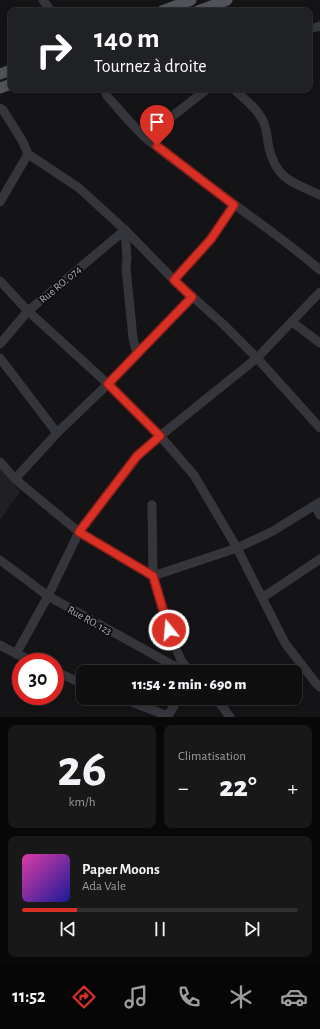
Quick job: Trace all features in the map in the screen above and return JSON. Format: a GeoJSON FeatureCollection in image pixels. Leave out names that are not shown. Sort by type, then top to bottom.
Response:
{"type":"FeatureCollection","features":[{"type":"Feature","properties":{"kind":"main road"},"geometry":{"type":"LineString","coordinates":[[170,8],[191,0]]}},
{"type":"Feature","properties":{"kind":"main road"},"geometry":{"type":"LineString","coordinates":[[206,8],[227,0]]}},
{"type":"Feature","properties":{"kind":"street"},"geometry":{"type":"LineString","coordinates":[[105,92],[107,96],[146,138],[299,252],[320,270]]}},
{"type":"Feature","properties":{"kind":"street"},"geometry":{"type":"LineString","coordinates":[[146,138],[203,92]]}},
{"type":"Feature","properties":{"kind":"street"},"geometry":{"type":"LineString","coordinates":[[237,92],[263,121],[272,160],[279,173],[292,182],[320,195]]}},
{"type":"Feature","properties":{"kind":"street"},"geometry":{"type":"LineString","coordinates":[[0,108],[3,110],[23,142],[28,154],[79,188],[125,230],[174,280],[223,324],[257,358],[320,428]]}},
{"type":"Feature","properties":{"kind":"street"},"geometry":{"type":"LineString","coordinates":[[0,202],[28,154]]}},
{"type":"Feature","properties":{"kind":"street"},"geometry":{"type":"LineString","coordinates":[[174,280],[211,239],[234,205]]}},
{"type":"Feature","properties":{"kind":"street"},"geometry":{"type":"LineString","coordinates":[[125,230],[127,258],[126,268],[133,338],[137,354]]}},
{"type":"Feature","properties":{"kind":"street","name":"Rue RO. 074"},"geometry":{"type":"LineString","coordinates":[[0,344],[28,311],[125,230]]}},
{"type":"Feature","properties":{"kind":"street"},"geometry":{"type":"LineString","coordinates":[[0,281],[28,311],[108,384],[160,436],[194,475],[237,548],[285,643],[320,687]]}},
{"type":"Feature","properties":{"kind":"street"},"geometry":{"type":"LineString","coordinates":[[17,653],[48,596],[79,532],[137,456],[257,358],[320,292]]}},
{"type":"Feature","properties":{"kind":"street"},"geometry":{"type":"LineString","coordinates":[[15,479],[57,433],[108,384],[192,297]]}},
{"type":"Feature","properties":{"kind":"street"},"geometry":{"type":"LineString","coordinates":[[292,322],[320,343]]}},
{"type":"Feature","properties":{"kind":"street"},"geometry":{"type":"LineString","coordinates":[[0,358],[57,433]]}},
{"type":"Feature","properties":{"kind":"street"},"geometry":{"type":"LineString","coordinates":[[0,462],[15,479],[79,532],[153,576],[237,548],[273,530],[317,504],[320,514]]}},
{"type":"Feature","properties":{"kind":"street"},"geometry":{"type":"LineString","coordinates":[[152,505],[153,576],[174,644],[185,665]]}},
{"type":"Feature","properties":{"kind":"street"},"geometry":{"type":"LineString","coordinates":[[262,598],[320,559]]}},
{"type":"Feature","properties":{"kind":"street","name":"Rue RO. 123"},"geometry":{"type":"LineString","coordinates":[[0,560],[48,596],[172,665]]}},
{"type":"Feature","properties":{"kind":"street"},"geometry":{"type":"LineString","coordinates":[[0,656],[4,647],[14,653]]}},
{"type":"Feature","properties":{"kind":"street"},"geometry":{"type":"LineString","coordinates":[[64,675],[76,681]]}},
{"type":"Feature","properties":{"kind":"street"},"geometry":{"type":"LineString","coordinates":[[139,705],[167,716],[174,705]]}},
{"type":"Feature","properties":{"kind":"street"},"geometry":{"type":"LineString","coordinates":[[221,705],[230,717]]}},
{"type":"Feature","properties":{"kind":"shaded area"},"geometry":{"type":"Polygon","coordinates":[[[0,469],[20,492],[0,520],[0,469]]]}},
{"type":"Feature","properties":{"kind":"route"},"geometry":{"type":"LineString","coordinates":[[157,146],[234,205],[211,239],[174,280],[192,297],[108,384],[160,436],[137,456],[79,532],[153,576],[169,630]]}}]}
